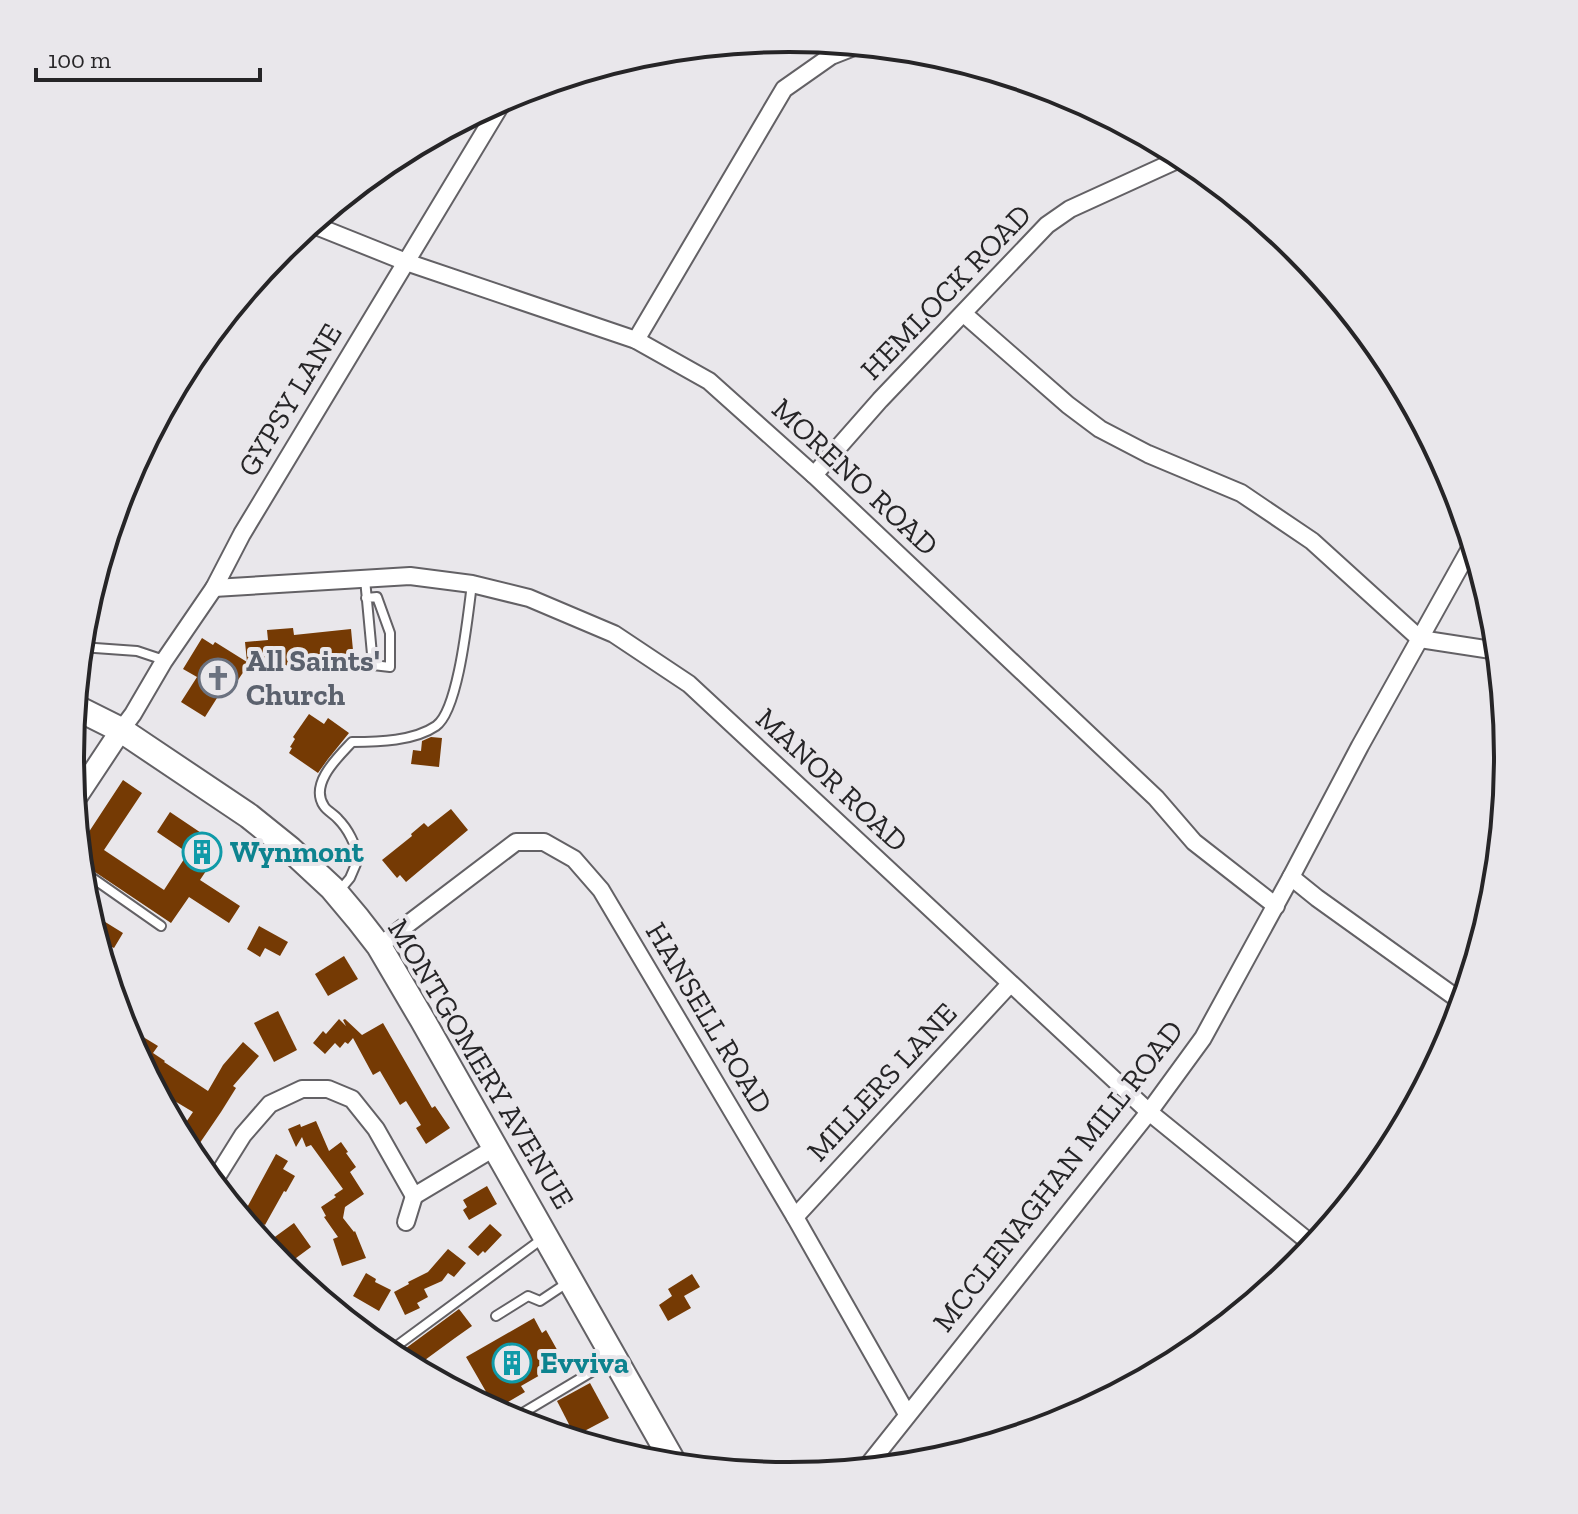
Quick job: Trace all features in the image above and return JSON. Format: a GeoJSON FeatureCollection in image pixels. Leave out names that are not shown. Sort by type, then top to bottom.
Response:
{"type":"FeatureCollection","features":[{"type":"Feature","properties":{"kind":"main road","name":"MONTGOMERY AVENUE"},"geometry":{"type":"LineString","coordinates":[[86,712],[121,730],[249,816],[290,849],[337,894],[379,946],[667,1451]]}},
{"type":"Feature","properties":{"kind":"street"},"geometry":{"type":"LineString","coordinates":[[636,340],[784,89],[836,54]]}},
{"type":"Feature","properties":{"kind":"street","name":"GYPSY LANE"},"geometry":{"type":"LineString","coordinates":[[121,730],[214,588],[242,534],[493,118]]}},
{"type":"Feature","properties":{"kind":"street","name":"HEMLOCK ROAD"},"geometry":{"type":"LineString","coordinates":[[814,475],[880,400],[1047,225],[1070,209],[1169,164]]}},
{"type":"Feature","properties":{"kind":"street","name":"MORENO ROAD"},"geometry":{"type":"LineString","coordinates":[[322,229],[406,262],[636,340],[709,381],[814,475],[1156,798],[1194,842],[1276,906]]}},
{"type":"Feature","properties":{"kind":"street"},"geometry":{"type":"LineString","coordinates":[[964,314],[1100,429],[1148,454],[1241,493],[1312,541],[1420,639],[1485,649]]}},
{"type":"Feature","properties":{"kind":"street"},"geometry":{"type":"LineString","coordinates":[[1453,995],[1291,877],[1465,558]]}},
{"type":"Feature","properties":{"kind":"street","name":"MANOR ROAD"},"geometry":{"type":"LineString","coordinates":[[214,588],[410,576],[472,584],[529,598],[614,634],[689,684],[1149,1112],[1304,1238]]}},
{"type":"Feature","properties":{"kind":"street"},"geometry":{"type":"LineString","coordinates":[[85,784],[121,730]]}},
{"type":"Feature","properties":{"kind":"street","name":"HANSELL ROAD"},"geometry":{"type":"LineString","coordinates":[[379,946],[516,842],[544,842],[574,859],[601,890],[795,1217],[907,1414]]}},
{"type":"Feature","properties":{"kind":"street","name":"MCCLENAGHAN MILL ROAD"},"geometry":{"type":"LineString","coordinates":[[874,1457],[1149,1112],[1203,1038],[1291,877]]}},
{"type":"Feature","properties":{"kind":"street","name":"MILLERS LANE"},"geometry":{"type":"LineString","coordinates":[[795,1217],[1010,984]]}},
{"type":"Feature","properties":{"kind":"street"},"geometry":{"type":"LineString","coordinates":[[220,1172],[243,1135],[270,1104],[302,1089],[328,1089],[352,1099],[376,1129],[414,1196]]}},
{"type":"Feature","properties":{"kind":"street"},"geometry":{"type":"LineString","coordinates":[[406,1222],[414,1196],[496,1147]]}},
{"type":"Feature","properties":{"kind":"lane"},"geometry":{"type":"LineString","coordinates":[[365,579],[366,598],[373,665],[390,667],[390,633],[377,597],[366,598]]}},
{"type":"Feature","properties":{"kind":"lane"},"geometry":{"type":"LineString","coordinates":[[337,894],[350,878],[359,857],[353,840],[323,805],[319,789],[331,764],[352,742],[403,739],[436,726],[447,715],[462,656],[472,584]]}},
{"type":"Feature","properties":{"kind":"lane"},"geometry":{"type":"LineString","coordinates":[[93,648],[137,651],[164,661]]}},
{"type":"Feature","properties":{"kind":"lane"},"geometry":{"type":"LineString","coordinates":[[95,880],[161,926]]}},
{"type":"Feature","properties":{"kind":"lane"},"geometry":{"type":"LineString","coordinates":[[399,1344],[546,1236]]}},
{"type":"Feature","properties":{"kind":"lane"},"geometry":{"type":"LineString","coordinates":[[496,1316],[528,1296],[540,1301],[571,1280]]}},
{"type":"Feature","properties":{"kind":"lane"},"geometry":{"type":"LineString","coordinates":[[526,1411],[614,1358]]}},
{"type":"Feature","properties":{"kind":"building"},"geometry":{"type":"Polygon","coordinates":[[[293,628],[294,635],[351,629],[354,661],[244,671],[236,683],[229,679],[205,717],[181,702],[197,677],[183,669],[202,638],[213,645],[215,642],[247,662],[245,642],[268,640],[267,630],[293,628]]]}},
{"type":"Feature","properties":{"kind":"building"},"geometry":{"type":"Polygon","coordinates":[[[309,714],[324,724],[328,718],[349,733],[318,773],[289,753],[295,739],[293,737],[309,714]]]}},
{"type":"Feature","properties":{"kind":"building"},"geometry":{"type":"Polygon","coordinates":[[[431,737],[442,738],[439,767],[411,764],[413,750],[421,751],[422,741],[431,737]]]}},
{"type":"Feature","properties":{"kind":"building","name":"Wynmont"},"geometry":{"type":"Polygon","coordinates":[[[123,780],[142,793],[104,850],[164,890],[188,853],[157,832],[170,812],[222,847],[200,880],[240,906],[229,923],[189,897],[171,923],[94,871],[89,832],[123,780]]]}},
{"type":"Feature","properties":{"kind":"building"},"geometry":{"type":"Polygon","coordinates":[[[451,809],[468,830],[406,882],[400,875],[397,878],[382,860],[424,823],[428,827],[451,809]]]}},
{"type":"Feature","properties":{"kind":"building"},"geometry":{"type":"Polygon","coordinates":[[[104,921],[123,933],[114,948],[110,946],[104,921]]]}},
{"type":"Feature","properties":{"kind":"building"},"geometry":{"type":"Polygon","coordinates":[[[259,926],[288,942],[280,956],[265,948],[260,957],[247,949],[259,926]]]}},
{"type":"Feature","properties":{"kind":"building"},"geometry":{"type":"Polygon","coordinates":[[[344,956],[358,979],[328,996],[315,974],[344,956]]]}},
{"type":"Feature","properties":{"kind":"building"},"geometry":{"type":"Polygon","coordinates":[[[278,1011],[297,1050],[274,1062],[254,1023],[278,1011]]]}},
{"type":"Feature","properties":{"kind":"building"},"geometry":{"type":"Polygon","coordinates":[[[339,1019],[346,1026],[345,1019],[362,1035],[383,1023],[432,1108],[435,1106],[450,1128],[426,1144],[416,1128],[421,1125],[406,1101],[400,1105],[380,1071],[373,1075],[353,1038],[340,1048],[335,1043],[325,1054],[313,1043],[339,1019]]]}},
{"type":"Feature","properties":{"kind":"building"},"geometry":{"type":"Polygon","coordinates":[[[142,1036],[158,1046],[153,1053],[208,1091],[223,1065],[243,1042],[259,1056],[233,1086],[236,1088],[200,1143],[186,1122],[193,1112],[173,1100],[142,1036]]]}},
{"type":"Feature","properties":{"kind":"building"},"geometry":{"type":"Polygon","coordinates":[[[316,1121],[329,1151],[341,1142],[348,1152],[356,1167],[350,1172],[364,1194],[345,1207],[343,1218],[355,1231],[366,1258],[342,1266],[333,1239],[338,1237],[321,1207],[343,1189],[311,1145],[306,1147],[302,1137],[296,1147],[288,1129],[316,1121]]]}},
{"type":"Feature","properties":{"kind":"building"},"geometry":{"type":"Polygon","coordinates":[[[276,1154],[288,1161],[283,1169],[295,1176],[265,1225],[247,1207],[276,1154]]]}},
{"type":"Feature","properties":{"kind":"building"},"geometry":{"type":"Polygon","coordinates":[[[487,1186],[497,1204],[469,1220],[463,1210],[467,1207],[463,1200],[487,1186]]]}},
{"type":"Feature","properties":{"kind":"building"},"geometry":{"type":"Polygon","coordinates":[[[294,1223],[311,1247],[294,1260],[274,1238],[294,1223]]]}},
{"type":"Feature","properties":{"kind":"building"},"geometry":{"type":"Polygon","coordinates":[[[490,1224],[502,1235],[478,1256],[468,1247],[490,1224]]]}},
{"type":"Feature","properties":{"kind":"building"},"geometry":{"type":"Polygon","coordinates":[[[448,1249],[466,1263],[454,1277],[448,1273],[442,1281],[424,1289],[428,1297],[417,1303],[420,1308],[405,1315],[394,1292],[428,1272],[448,1249]]]}},
{"type":"Feature","properties":{"kind":"building"},"geometry":{"type":"Polygon","coordinates":[[[366,1273],[391,1290],[379,1311],[353,1296],[366,1273]]]}},
{"type":"Feature","properties":{"kind":"building"},"geometry":{"type":"Polygon","coordinates":[[[692,1274],[700,1287],[684,1296],[691,1308],[668,1321],[659,1305],[672,1296],[668,1289],[692,1274]]]}},
{"type":"Feature","properties":{"kind":"building"},"geometry":{"type":"Polygon","coordinates":[[[459,1309],[472,1326],[424,1361],[406,1348],[459,1309]]]}},
{"type":"Feature","properties":{"kind":"building","name":"Evviva"},"geometry":{"type":"Polygon","coordinates":[[[534,1318],[542,1333],[546,1330],[560,1355],[553,1359],[556,1366],[521,1386],[525,1392],[507,1403],[487,1394],[466,1357],[534,1318]]]}},
{"type":"Feature","properties":{"kind":"building"},"geometry":{"type":"Polygon","coordinates":[[[590,1383],[609,1418],[584,1431],[571,1427],[557,1401],[590,1383]]]}},
{"type":"Feature","properties":{"kind":"place","name":"All Saints' Church"},"geometry":{"type":"Point","coordinates":[218,678]}},
{"type":"Feature","properties":{"kind":"place","name":"Wynmont"},"geometry":{"type":"Point","coordinates":[202,852]}},
{"type":"Feature","properties":{"kind":"place","name":"Evviva"},"geometry":{"type":"Point","coordinates":[512,1363]}}]}
